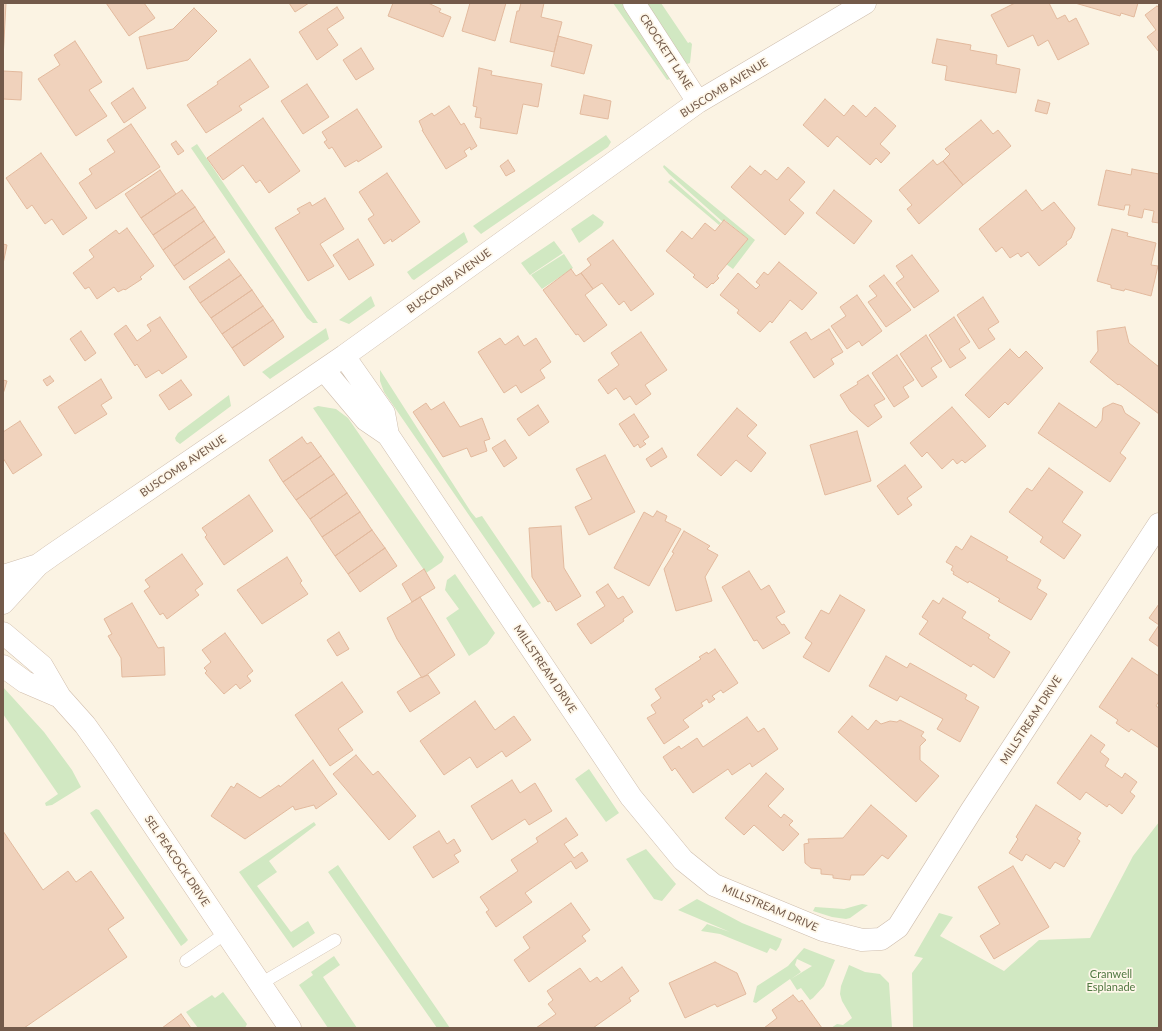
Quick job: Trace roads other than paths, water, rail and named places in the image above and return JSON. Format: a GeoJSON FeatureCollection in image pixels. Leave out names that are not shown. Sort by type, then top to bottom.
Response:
{"type":"FeatureCollection","features":[{"type":"Feature","properties":{"kind":"street","name":"CROCKETT LANE"},"geometry":{"type":"LineString","coordinates":[[634,3],[698,102]]}},
{"type":"Feature","properties":{"kind":"street","name":"BUSCOMB AVENUE"},"geometry":{"type":"LineString","coordinates":[[3,603],[38,565],[344,356],[698,102],[865,3]]}},
{"type":"Feature","properties":{"kind":"street","name":"MILLSTREAM DRIVE"},"geometry":{"type":"LineString","coordinates":[[344,356],[384,413],[388,435]]}},
{"type":"Feature","properties":{"kind":"street","name":"MILLSTREAM DRIVE"},"geometry":{"type":"LineString","coordinates":[[324,370],[366,420],[388,435],[631,797],[683,860],[714,885],[823,930],[862,940],[881,939],[894,931],[903,920],[971,811],[1159,524]]}},
{"type":"Feature","properties":{"kind":"street","name":"BUSCOMB AVENUE"},"geometry":{"type":"LineString","coordinates":[[3,576],[38,565]]}},
{"type":"Feature","properties":{"kind":"street","name":"SEL PEACOCK DRIVE"},"geometry":{"type":"LineString","coordinates":[[3,634],[42,666],[60,697],[85,726],[105,753],[290,1028]]}},
{"type":"Feature","properties":{"kind":"street","name":"SEL PEACOCK DRIVE"},"geometry":{"type":"LineString","coordinates":[[3,666],[25,682],[60,697]]}},
{"type":"Feature","properties":{"kind":"lane"},"geometry":{"type":"LineString","coordinates":[[186,961],[226,933]]}},
{"type":"Feature","properties":{"kind":"lane"},"geometry":{"type":"LineString","coordinates":[[260,984],[335,940]]}},
{"type":"Feature","properties":{"kind":"park label","name":"Cranwell Esplanade"},"geometry":{"type":"Point","coordinates":[1111,980]}}]}
